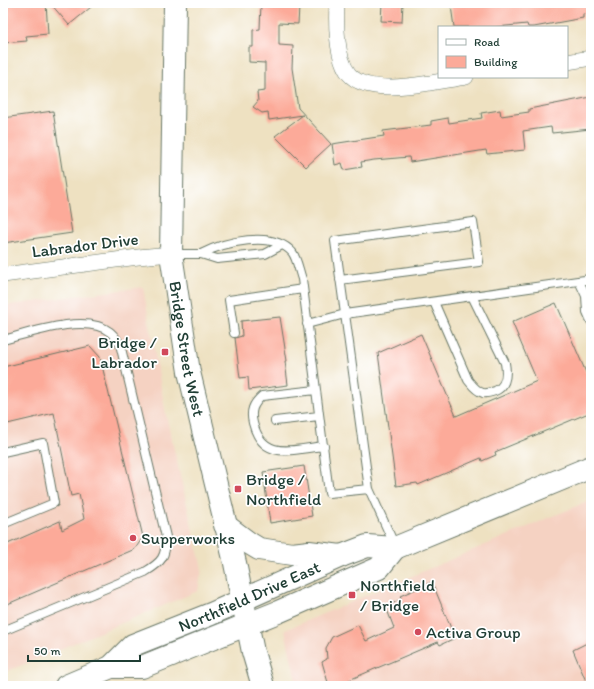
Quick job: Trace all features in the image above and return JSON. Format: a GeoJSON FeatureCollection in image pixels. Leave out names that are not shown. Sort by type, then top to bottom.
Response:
{"type":"FeatureCollection","features":[{"type":"Feature","properties":{"kind":"main road","name":"Bridge Street West"},"geometry":{"type":"LineString","coordinates":[[175,3],[171,254],[189,372],[263,686]]}},
{"type":"Feature","properties":{"kind":"main road","name":"Northfield Drive East"},"geometry":{"type":"LineString","coordinates":[[66,686],[111,667],[133,645],[243,600],[341,556],[367,546],[395,548],[591,467]]}},
{"type":"Feature","properties":{"kind":"main road"},"geometry":{"type":"LineString","coordinates":[[225,525],[248,543],[259,549],[292,554],[309,552],[341,556]]}},
{"type":"Feature","properties":{"kind":"main road","name":"Northfield Drive East"},"geometry":{"type":"LineString","coordinates":[[111,667],[142,667],[248,624],[379,568],[395,548]]}},
{"type":"Feature","properties":{"kind":"street"},"geometry":{"type":"LineString","coordinates":[[337,3],[336,19],[338,51],[349,74],[368,86],[394,88],[459,78]]}},
{"type":"Feature","properties":{"kind":"street"},"geometry":{"type":"LineString","coordinates":[[568,62],[591,58]]}},
{"type":"Feature","properties":{"kind":"street","name":"Labrador Drive"},"geometry":{"type":"LineString","coordinates":[[3,275],[144,256],[171,254]]}},
{"type":"Feature","properties":{"kind":"lane"},"geometry":{"type":"LineString","coordinates":[[340,280],[479,262],[473,222],[335,241],[340,280],[369,489],[395,548]]}},
{"type":"Feature","properties":{"kind":"lane"},"geometry":{"type":"LineString","coordinates":[[201,254],[216,246],[262,238],[282,245],[293,253],[302,279],[329,492],[369,489]]}},
{"type":"Feature","properties":{"kind":"lane"},"geometry":{"type":"LineString","coordinates":[[171,254],[201,254],[217,259],[265,254],[282,245]]}},
{"type":"Feature","properties":{"kind":"lane"},"geometry":{"type":"LineString","coordinates":[[307,324],[345,314],[579,281],[591,277]]}},
{"type":"Feature","properties":{"kind":"lane"},"geometry":{"type":"LineString","coordinates":[[579,281],[589,298],[587,312],[591,320]]}},
{"type":"Feature","properties":{"kind":"lane"},"geometry":{"type":"LineString","coordinates":[[234,333],[229,300],[303,289]]}},
{"type":"Feature","properties":{"kind":"lane"},"geometry":{"type":"LineString","coordinates":[[434,302],[468,380],[477,390],[484,394],[499,389],[505,382],[505,363],[472,296]]}},
{"type":"Feature","properties":{"kind":"lane"},"geometry":{"type":"LineString","coordinates":[[3,340],[58,326],[94,324],[110,332],[120,344],[166,538],[166,552],[158,564],[145,572],[3,631]]}},
{"type":"Feature","properties":{"kind":"lane"},"geometry":{"type":"LineString","coordinates":[[316,390],[262,396],[252,409],[252,418],[260,440],[269,449],[277,451],[324,446]]}},
{"type":"Feature","properties":{"kind":"lane"},"geometry":{"type":"LineString","coordinates":[[275,421],[319,416]]}},
{"type":"Feature","properties":{"kind":"lane"},"geometry":{"type":"LineString","coordinates":[[3,452],[43,443],[54,503],[3,524]]}},
{"type":"Feature","properties":{"kind":"shaded area"},"geometry":{"type":"Polygon","coordinates":[[[143,287],[166,415],[202,569],[198,591],[3,673],[3,306],[143,287]]]}},
{"type":"Feature","properties":{"kind":"shaded area"},"geometry":{"type":"Polygon","coordinates":[[[591,500],[591,686],[297,686],[285,630],[591,500]]]}},
{"type":"Feature","properties":{"kind":"building"},"geometry":{"type":"Polygon","coordinates":[[[3,3],[46,3],[48,34],[26,36],[27,41],[3,43],[3,3]]]}},
{"type":"Feature","properties":{"kind":"building"},"geometry":{"type":"Polygon","coordinates":[[[50,3],[96,3],[69,25],[50,3]]]}},
{"type":"Feature","properties":{"kind":"building"},"geometry":{"type":"Polygon","coordinates":[[[261,3],[296,3],[296,7],[299,7],[298,24],[279,23],[279,45],[293,46],[292,68],[298,108],[331,144],[306,167],[275,136],[303,115],[269,120],[268,112],[262,113],[253,107],[258,101],[257,92],[265,91],[265,63],[249,62],[249,47],[253,47],[253,30],[260,29],[261,3]]]}},
{"type":"Feature","properties":{"kind":"building"},"geometry":{"type":"Polygon","coordinates":[[[382,3],[403,3],[402,22],[381,21],[382,3]]]}},
{"type":"Feature","properties":{"kind":"building"},"geometry":{"type":"Polygon","coordinates":[[[460,3],[591,3],[591,13],[583,14],[583,18],[539,26],[528,26],[527,24],[506,26],[454,26],[451,6],[460,3]]]}},
{"type":"Feature","properties":{"kind":"building"},"geometry":{"type":"Polygon","coordinates":[[[591,97],[591,129],[552,133],[551,127],[523,131],[525,150],[487,154],[486,150],[410,162],[409,157],[374,160],[361,162],[362,167],[344,170],[342,163],[335,165],[332,144],[384,136],[383,131],[431,125],[431,121],[448,118],[449,123],[482,118],[481,113],[500,110],[501,116],[529,112],[529,109],[591,97]]]}},
{"type":"Feature","properties":{"kind":"building"},"geometry":{"type":"Polygon","coordinates":[[[53,111],[72,233],[3,243],[3,118],[53,111]]]}},
{"type":"Feature","properties":{"kind":"building"},"geometry":{"type":"Polygon","coordinates":[[[556,303],[591,384],[591,412],[495,452],[496,455],[482,461],[481,458],[418,485],[417,483],[396,486],[378,353],[421,334],[456,416],[537,381],[512,322],[556,303]]]}},
{"type":"Feature","properties":{"kind":"building"},"geometry":{"type":"Polygon","coordinates":[[[280,317],[287,361],[285,361],[288,385],[249,390],[248,377],[240,378],[235,338],[242,336],[241,321],[280,317]]]}},
{"type":"Feature","properties":{"kind":"building"},"geometry":{"type":"Polygon","coordinates":[[[90,346],[100,357],[143,537],[135,549],[3,606],[3,546],[60,521],[62,530],[84,519],[79,494],[71,496],[54,413],[3,425],[3,367],[90,346]]]}},
{"type":"Feature","properties":{"kind":"building"},"geometry":{"type":"Polygon","coordinates":[[[304,466],[312,516],[270,523],[263,472],[304,466]]]}},
{"type":"Feature","properties":{"kind":"building","name":"Activa Group"},"geometry":{"type":"Polygon","coordinates":[[[432,582],[455,638],[440,645],[438,642],[349,680],[348,686],[329,686],[322,662],[327,659],[326,648],[332,637],[358,625],[366,641],[394,628],[386,607],[401,599],[400,596],[432,582]]]}},
{"type":"Feature","properties":{"kind":"building"},"geometry":{"type":"Polygon","coordinates":[[[591,641],[591,686],[588,686],[573,650],[591,641]]]}},
{"type":"Feature","properties":{"kind":"place","name":"Bridge / Labrador"},"geometry":{"type":"Point","coordinates":[165,352]}},
{"type":"Feature","properties":{"kind":"place","name":"Bridge / Northfield"},"geometry":{"type":"Point","coordinates":[238,489]}},
{"type":"Feature","properties":{"kind":"place","name":"Supperworks"},"geometry":{"type":"Point","coordinates":[133,538]}},
{"type":"Feature","properties":{"kind":"place","name":"Northfield / Bridge"},"geometry":{"type":"Point","coordinates":[352,595]}},
{"type":"Feature","properties":{"kind":"place","name":"Activa Group"},"geometry":{"type":"Point","coordinates":[418,632]}}]}
